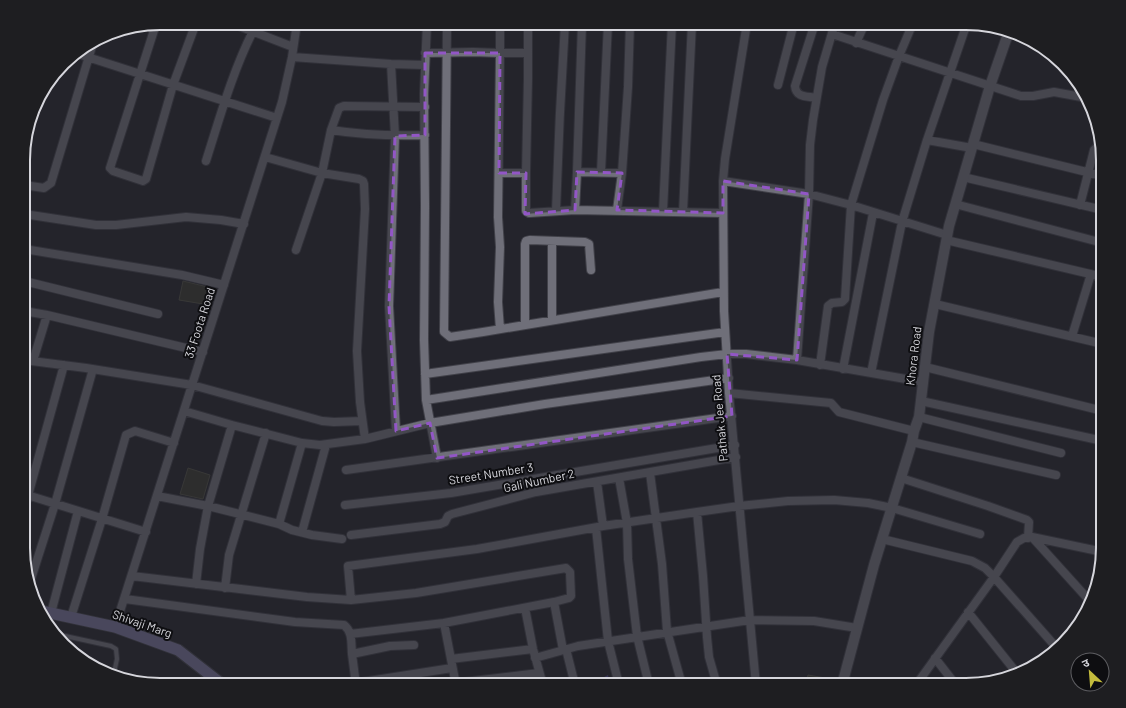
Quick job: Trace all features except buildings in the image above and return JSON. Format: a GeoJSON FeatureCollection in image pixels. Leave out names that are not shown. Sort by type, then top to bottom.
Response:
{"type":"FeatureCollection","features":[{"type":"Feature","properties":{"kind":"main road","name":"Shivaji Marg"},"geometry":{"type":"LineString","coordinates":[[47,612],[115,627],[178,650],[214,678]]}},
{"type":"Feature","properties":{"kind":"street"},"geometry":{"type":"LineString","coordinates":[[154,30],[110,168],[113,171],[140,180],[145,180],[146,178],[173,85],[193,30]]}},
{"type":"Feature","properties":{"kind":"street","name":"33 Foota Road"},"geometry":{"type":"LineString","coordinates":[[115,627],[282,102],[292,57],[296,30]]}},
{"type":"Feature","properties":{"kind":"street"},"geometry":{"type":"LineString","coordinates":[[427,30],[424,65],[424,340],[426,400],[437,458]]}},
{"type":"Feature","properties":{"kind":"street"},"geometry":{"type":"LineString","coordinates":[[447,30],[444,332],[450,337],[723,292]]}},
{"type":"Feature","properties":{"kind":"street"},"geometry":{"type":"LineString","coordinates":[[500,30],[498,228],[500,246],[498,302],[500,329]]}},
{"type":"Feature","properties":{"kind":"street"},"geometry":{"type":"LineString","coordinates":[[528,30],[526,211],[533,213],[575,210],[723,213]]}},
{"type":"Feature","properties":{"kind":"street"},"geometry":{"type":"LineString","coordinates":[[556,211],[564,30]]}},
{"type":"Feature","properties":{"kind":"street"},"geometry":{"type":"LineString","coordinates":[[575,210],[582,30]]}},
{"type":"Feature","properties":{"kind":"street"},"geometry":{"type":"LineString","coordinates":[[602,172],[608,30]]}},
{"type":"Feature","properties":{"kind":"street"},"geometry":{"type":"LineString","coordinates":[[616,210],[622,173],[628,87],[630,30]]}},
{"type":"Feature","properties":{"kind":"street"},"geometry":{"type":"LineString","coordinates":[[663,211],[672,30]]}},
{"type":"Feature","properties":{"kind":"street"},"geometry":{"type":"LineString","coordinates":[[683,212],[692,30]]}},
{"type":"Feature","properties":{"kind":"street","name":"Pathak Jee Road"},"geometry":{"type":"LineString","coordinates":[[746,30],[723,181],[723,292],[729,393],[755,678]]}},
{"type":"Feature","properties":{"kind":"street"},"geometry":{"type":"LineString","coordinates":[[778,85],[792,30]]}},
{"type":"Feature","properties":{"kind":"street"},"geometry":{"type":"LineString","coordinates":[[813,30],[795,86],[795,91],[799,95],[816,98]]}},
{"type":"Feature","properties":{"kind":"street"},"geometry":{"type":"LineString","coordinates":[[797,360],[810,194],[810,145],[816,98],[822,67],[833,30]]}},
{"type":"Feature","properties":{"kind":"street"},"geometry":{"type":"LineString","coordinates":[[856,43],[862,30]]}},
{"type":"Feature","properties":{"kind":"street"},"geometry":{"type":"LineString","coordinates":[[820,365],[828,306],[832,303],[842,302],[845,299],[851,205],[883,100],[910,30]]}},
{"type":"Feature","properties":{"kind":"street"},"geometry":{"type":"LineString","coordinates":[[871,373],[902,222],[927,140],[965,30]]}},
{"type":"Feature","properties":{"kind":"street"},"geometry":{"type":"LineString","coordinates":[[206,161],[236,69],[253,31],[293,47]]}},
{"type":"Feature","properties":{"kind":"street"},"geometry":{"type":"LineString","coordinates":[[832,34],[1021,96],[1033,96],[1054,92],[1080,97]]}},
{"type":"Feature","properties":{"kind":"street","name":"Khora Road"},"geometry":{"type":"LineString","coordinates":[[844,678],[882,539],[919,417],[934,304],[955,204],[990,86],[1007,37]]}},
{"type":"Feature","properties":{"kind":"street"},"geometry":{"type":"LineString","coordinates":[[30,186],[44,188],[51,183],[90,51]]}},
{"type":"Feature","properties":{"kind":"street"},"geometry":{"type":"LineString","coordinates":[[425,53],[528,53]]}},
{"type":"Feature","properties":{"kind":"street"},"geometry":{"type":"LineString","coordinates":[[83,55],[277,118]]}},
{"type":"Feature","properties":{"kind":"street"},"geometry":{"type":"LineString","coordinates":[[292,57],[424,65]]}},
{"type":"Feature","properties":{"kind":"street"},"geometry":{"type":"LineString","coordinates":[[391,64],[395,136],[389,306],[396,431]]}},
{"type":"Feature","properties":{"kind":"street"},"geometry":{"type":"LineString","coordinates":[[296,250],[322,173],[331,130],[339,108],[344,106],[425,107]]}},
{"type":"Feature","properties":{"kind":"street"},"geometry":{"type":"LineString","coordinates":[[331,130],[395,136],[425,135]]}},
{"type":"Feature","properties":{"kind":"street"},"geometry":{"type":"LineString","coordinates":[[927,140],[972,146],[1096,174]]}},
{"type":"Feature","properties":{"kind":"street"},"geometry":{"type":"LineString","coordinates":[[1080,205],[1096,148]]}},
{"type":"Feature","properties":{"kind":"street"},"geometry":{"type":"LineString","coordinates":[[265,157],[322,173],[363,181],[365,209],[357,351],[362,421],[365,439]]}},
{"type":"Feature","properties":{"kind":"street"},"geometry":{"type":"LineString","coordinates":[[577,172],[622,173]]}},
{"type":"Feature","properties":{"kind":"street"},"geometry":{"type":"LineString","coordinates":[[499,173],[526,173]]}},
{"type":"Feature","properties":{"kind":"street"},"geometry":{"type":"LineString","coordinates":[[963,177],[1096,208]]}},
{"type":"Feature","properties":{"kind":"street"},"geometry":{"type":"LineString","coordinates":[[723,181],[810,194],[851,205],[947,238],[1096,275]]}},
{"type":"Feature","properties":{"kind":"street"},"geometry":{"type":"LineString","coordinates":[[955,204],[1096,241]]}},
{"type":"Feature","properties":{"kind":"street"},"geometry":{"type":"LineString","coordinates":[[843,369],[873,213]]}},
{"type":"Feature","properties":{"kind":"street"},"geometry":{"type":"LineString","coordinates":[[30,215],[96,225],[116,225],[186,217],[221,220],[244,224]]}},
{"type":"Feature","properties":{"kind":"street"},"geometry":{"type":"LineString","coordinates":[[525,324],[526,241],[585,242],[589,244],[591,270]]}},
{"type":"Feature","properties":{"kind":"street"},"geometry":{"type":"LineString","coordinates":[[552,241],[552,319]]}},
{"type":"Feature","properties":{"kind":"street"},"geometry":{"type":"LineString","coordinates":[[30,250],[182,275],[224,285]]}},
{"type":"Feature","properties":{"kind":"street"},"geometry":{"type":"LineString","coordinates":[[1072,336],[1091,274]]}},
{"type":"Feature","properties":{"kind":"street"},"geometry":{"type":"LineString","coordinates":[[30,282],[158,314]]}},
{"type":"Feature","properties":{"kind":"street"},"geometry":{"type":"LineString","coordinates":[[934,304],[1096,342]]}},
{"type":"Feature","properties":{"kind":"street"},"geometry":{"type":"LineString","coordinates":[[30,312],[203,352]]}},
{"type":"Feature","properties":{"kind":"street"},"geometry":{"type":"LineString","coordinates":[[30,355],[47,315]]}},
{"type":"Feature","properties":{"kind":"street"},"geometry":{"type":"LineString","coordinates":[[425,374],[725,332]]}},
{"type":"Feature","properties":{"kind":"street"},"geometry":{"type":"LineString","coordinates":[[426,400],[727,354],[746,354],[797,360],[923,382]]}},
{"type":"Feature","properties":{"kind":"street"},"geometry":{"type":"LineString","coordinates":[[30,360],[192,385],[322,421],[362,421]]}},
{"type":"Feature","properties":{"kind":"street"},"geometry":{"type":"LineString","coordinates":[[30,480],[64,365]]}},
{"type":"Feature","properties":{"kind":"street"},"geometry":{"type":"LineString","coordinates":[[925,367],[1096,409]]}},
{"type":"Feature","properties":{"kind":"street"},"geometry":{"type":"LineString","coordinates":[[33,574],[55,504],[93,369]]}},
{"type":"Feature","properties":{"kind":"street"},"geometry":{"type":"LineString","coordinates":[[184,410],[266,434],[315,445],[326,445],[365,439],[430,423],[545,404],[729,378]]}},
{"type":"Feature","properties":{"kind":"street"},"geometry":{"type":"LineString","coordinates":[[729,393],[831,403],[839,412],[914,431]]}},
{"type":"Feature","properties":{"kind":"street"},"geometry":{"type":"LineString","coordinates":[[921,401],[1096,438]]}},
{"type":"Feature","properties":{"kind":"street"},"geometry":{"type":"LineString","coordinates":[[346,470],[732,416]]}},
{"type":"Feature","properties":{"kind":"street"},"geometry":{"type":"LineString","coordinates":[[919,417],[1061,452]]}},
{"type":"Feature","properties":{"kind":"street"},"geometry":{"type":"LineString","coordinates":[[196,584],[200,549],[208,506],[232,425]]}},
{"type":"Feature","properties":{"kind":"street"},"geometry":{"type":"LineString","coordinates":[[71,617],[126,436],[135,431],[174,442]]}},
{"type":"Feature","properties":{"kind":"street"},"geometry":{"type":"LineString","coordinates":[[225,588],[229,555],[266,434]]}},
{"type":"Feature","properties":{"kind":"street"},"geometry":{"type":"LineString","coordinates":[[279,524],[302,442]]}},
{"type":"Feature","properties":{"kind":"street"},"geometry":{"type":"LineString","coordinates":[[912,442],[1056,475]]}},
{"type":"Feature","properties":{"kind":"street"},"geometry":{"type":"LineString","coordinates":[[302,532],[326,445]]}},
{"type":"Feature","properties":{"kind":"street","name":"Street Number 3"},"geometry":{"type":"LineString","coordinates":[[345,505],[451,493],[735,445]]}},
{"type":"Feature","properties":{"kind":"street","name":"Gali Number 2"},"geometry":{"type":"LineString","coordinates":[[351,535],[440,524],[445,522],[448,516],[452,514],[536,492],[736,458]]}},
{"type":"Feature","properties":{"kind":"street"},"geometry":{"type":"LineString","coordinates":[[650,473],[662,564],[667,631],[680,678]]}},
{"type":"Feature","properties":{"kind":"street"},"geometry":{"type":"LineString","coordinates":[[618,478],[626,523],[637,636],[646,678]]}},
{"type":"Feature","properties":{"kind":"street"},"geometry":{"type":"LineString","coordinates":[[901,478],[1027,520],[1029,522],[1030,537],[1086,597]]}},
{"type":"Feature","properties":{"kind":"street"},"geometry":{"type":"LineString","coordinates":[[597,482],[608,641],[617,678]]}},
{"type":"Feature","properties":{"kind":"street"},"geometry":{"type":"LineString","coordinates":[[30,495],[78,512],[146,532]]}},
{"type":"Feature","properties":{"kind":"street"},"geometry":{"type":"LineString","coordinates":[[157,496],[208,506],[279,524],[302,532],[342,539]]}},
{"type":"Feature","properties":{"kind":"street"},"geometry":{"type":"LineString","coordinates":[[351,600],[348,566],[477,549],[600,527],[739,506],[788,501],[834,500],[868,503],[892,508],[980,534]]}},
{"type":"Feature","properties":{"kind":"street"},"geometry":{"type":"LineString","coordinates":[[46,611],[78,512]]}},
{"type":"Feature","properties":{"kind":"street"},"geometry":{"type":"LineString","coordinates":[[697,512],[709,657],[715,678]]}},
{"type":"Feature","properties":{"kind":"street"},"geometry":{"type":"LineString","coordinates":[[921,678],[994,577],[1017,542],[1024,538],[1030,537],[1096,551]]}},
{"type":"Feature","properties":{"kind":"street"},"geometry":{"type":"LineString","coordinates":[[882,539],[972,561],[985,568],[1053,644]]}},
{"type":"Feature","properties":{"kind":"street"},"geometry":{"type":"LineString","coordinates":[[132,576],[307,597],[351,600],[416,593],[566,568],[570,572],[571,596],[565,600],[444,623],[350,634]]}},
{"type":"Feature","properties":{"kind":"street"},"geometry":{"type":"LineString","coordinates":[[124,599],[295,622],[344,625],[350,634],[355,678]]}},
{"type":"Feature","properties":{"kind":"street"},"geometry":{"type":"LineString","coordinates":[[554,602],[573,678]]}},
{"type":"Feature","properties":{"kind":"street"},"geometry":{"type":"LineString","coordinates":[[525,608],[541,678]]}},
{"type":"Feature","properties":{"kind":"street"},"geometry":{"type":"LineString","coordinates":[[968,612],[1014,669]]}},
{"type":"Feature","properties":{"kind":"street"},"geometry":{"type":"LineString","coordinates":[[535,658],[608,641],[667,631],[750,620],[814,621],[857,628]]}},
{"type":"Feature","properties":{"kind":"street"},"geometry":{"type":"LineString","coordinates":[[444,623],[454,678]]}},
{"type":"Feature","properties":{"kind":"street"},"geometry":{"type":"LineString","coordinates":[[352,654],[390,646],[414,645]]}},
{"type":"Feature","properties":{"kind":"street"},"geometry":{"type":"LineString","coordinates":[[450,660],[533,649]]}},
{"type":"Feature","properties":{"kind":"street"},"geometry":{"type":"LineString","coordinates":[[935,658],[951,678]]}},
{"type":"Feature","properties":{"kind":"street"},"geometry":{"type":"LineString","coordinates":[[392,678],[452,668]]}},
{"type":"Feature","properties":{"kind":"lane"},"geometry":{"type":"LineString","coordinates":[[64,636],[111,646],[116,649],[117,659],[115,670]]}},
{"type":"Feature","properties":{"kind":"highlighted area"},"geometry":{"type":"Polygon","coordinates":[[[425,53],[500,53],[499,173],[526,173],[525,214],[575,210],[577,172],[622,173],[617,210],[723,213],[723,181],[809,194],[797,360],[727,354],[732,416],[437,458],[430,423],[396,431],[389,306],[395,136],[425,135],[425,53]]]}}]}
